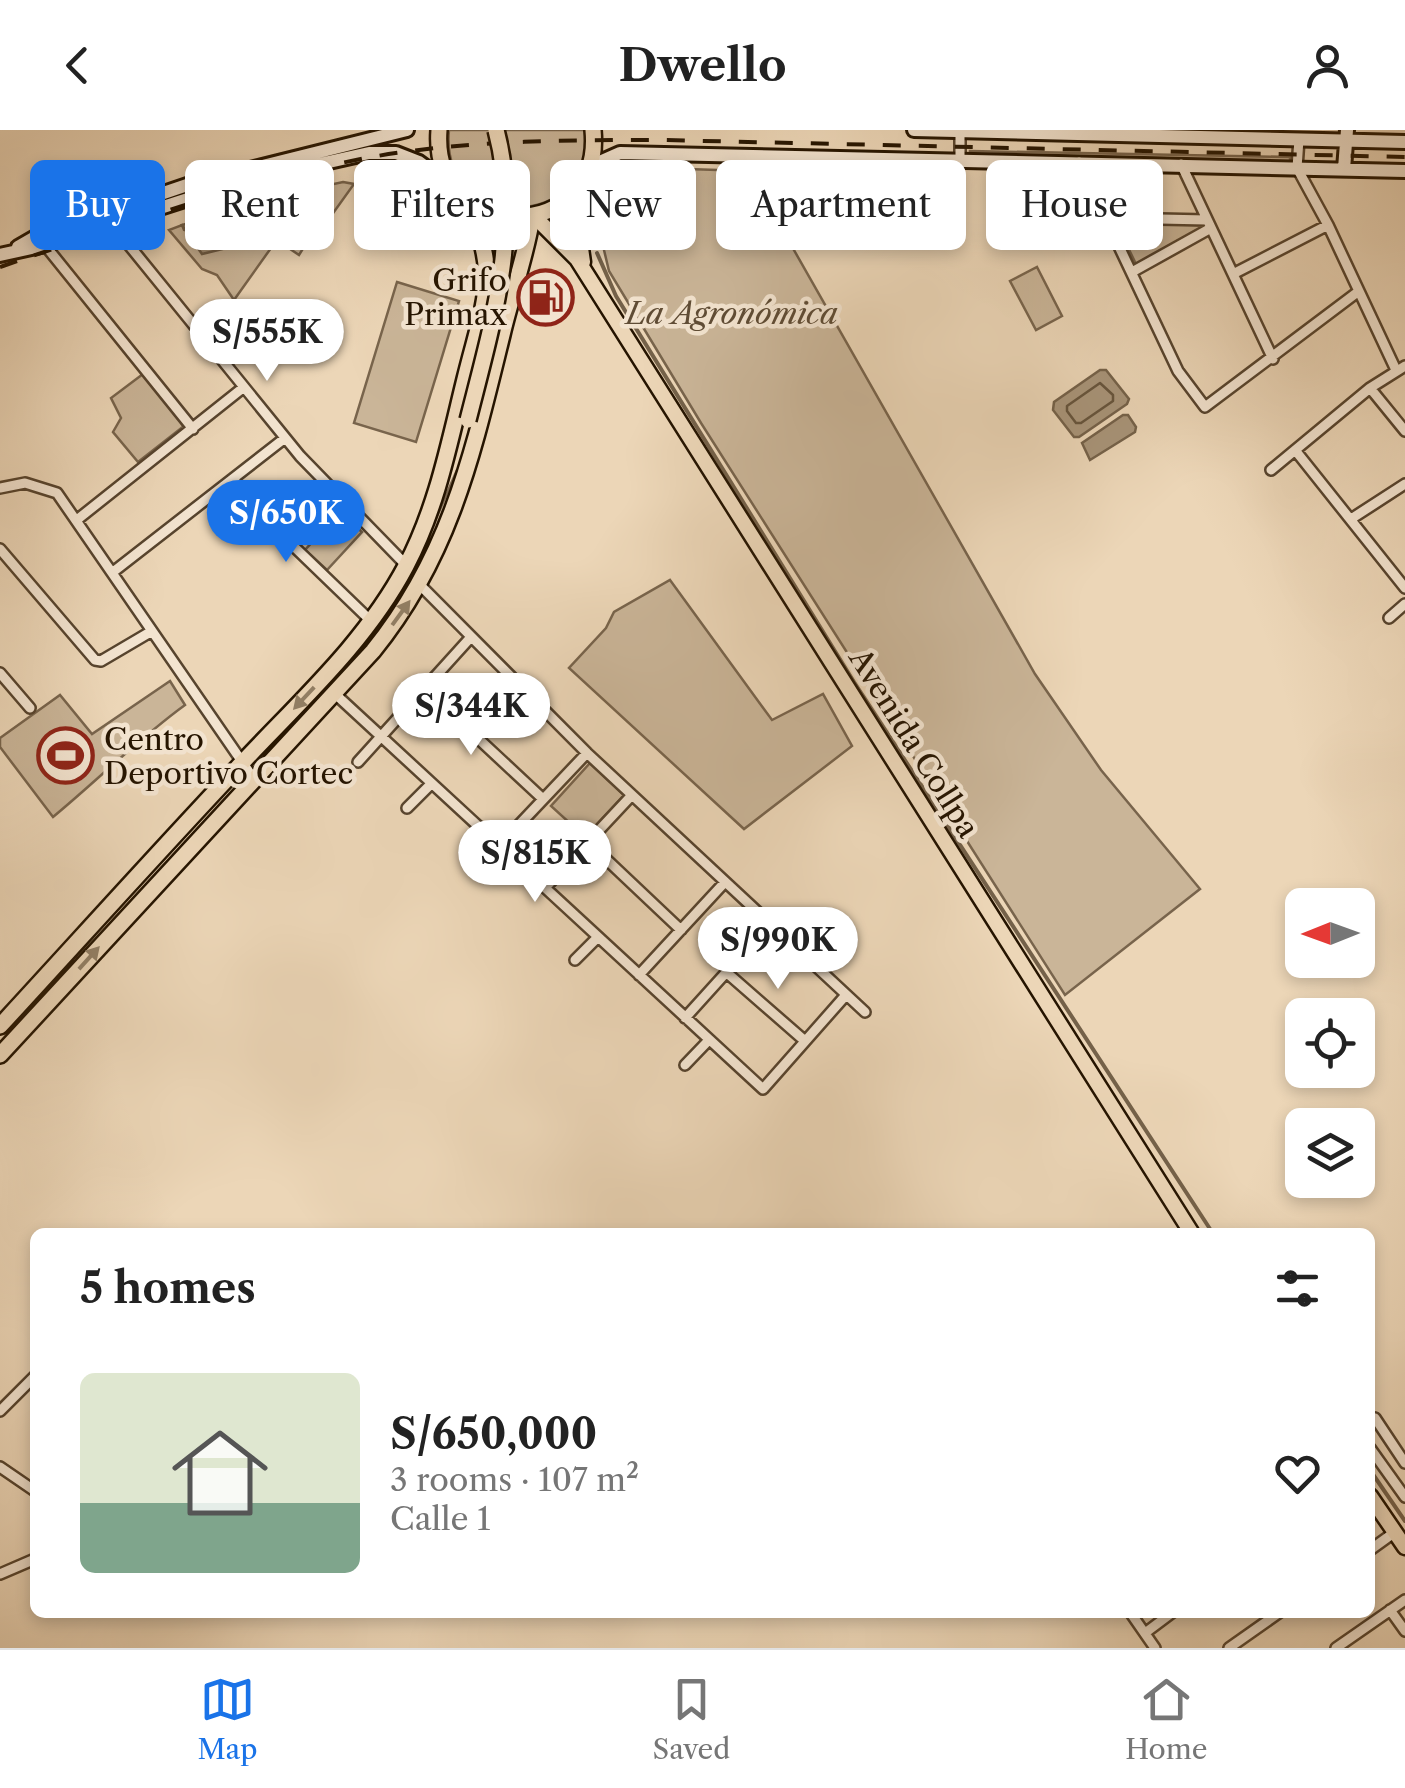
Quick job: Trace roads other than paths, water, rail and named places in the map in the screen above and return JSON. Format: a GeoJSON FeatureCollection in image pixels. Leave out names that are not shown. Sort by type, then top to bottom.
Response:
{"type":"FeatureCollection","features":[{"type":"Feature","properties":{"kind":"highway"},"geometry":{"type":"LineString","coordinates":[[439,130],[441,160]]}},
{"type":"Feature","properties":{"kind":"highway"},"geometry":{"type":"LineString","coordinates":[[458,499],[468,420],[506,248],[507,190],[496,130]]}},
{"type":"Feature","properties":{"kind":"highway"},"geometry":{"type":"LineString","coordinates":[[590,160],[593,130]]}},
{"type":"Feature","properties":{"kind":"highway"},"geometry":{"type":"LineString","coordinates":[[530,216],[550,210]]}},
{"type":"Feature","properties":{"kind":"highway"},"geometry":{"type":"LineString","coordinates":[[0,1056],[385,636],[420,585],[458,499],[533,216]]}},
{"type":"Feature","properties":{"kind":"highway"},"geometry":{"type":"LineString","coordinates":[[437,494],[487,282],[485,250]]}},
{"type":"Feature","properties":{"kind":"highway"},"geometry":{"type":"LineString","coordinates":[[0,1026],[312,690],[371,621],[406,566],[468,420]]}},
{"type":"Feature","properties":{"kind":"highway"},"geometry":{"type":"LineString","coordinates":[[144,869],[158,883]]}},
{"type":"Feature","properties":{"kind":"highway"},"geometry":{"type":"LineString","coordinates":[[32,992],[46,1006]]}},
{"type":"Feature","properties":{"kind":"main road"},"geometry":{"type":"LineString","coordinates":[[165,194],[407,130]]}},
{"type":"Feature","properties":{"kind":"main road"},"geometry":{"type":"LineString","coordinates":[[914,130],[1299,139],[1341,135],[1405,142]]}},
{"type":"Feature","properties":{"kind":"main road"},"geometry":{"type":"LineString","coordinates":[[1341,135],[1344,168]]}},
{"type":"Feature","properties":{"kind":"main road"},"geometry":{"type":"LineString","coordinates":[[165,205],[244,180],[369,153],[396,153],[414,160]]}},
{"type":"Feature","properties":{"kind":"main road"},"geometry":{"type":"LineString","coordinates":[[604,160],[620,153],[960,160]]}},
{"type":"Feature","properties":{"kind":"main road"},"geometry":{"type":"LineString","coordinates":[[1163,164],[1405,170]]}},
{"type":"Feature","properties":{"kind":"main road","name":"Avenida Collpa"},"geometry":{"type":"LineString","coordinates":[[533,216],[570,250],[1188,1228]]}},
{"type":"Feature","properties":{"kind":"main road"},"geometry":{"type":"LineString","coordinates":[[4,254],[30,245]]}},
{"type":"Feature","properties":{"kind":"main road"},"geometry":{"type":"LineString","coordinates":[[581,250],[590,282]]}},
{"type":"Feature","properties":{"kind":"main road"},"geometry":{"type":"LineString","coordinates":[[1375,1503],[1405,1547]]}},
{"type":"Feature","properties":{"kind":"street"},"geometry":{"type":"LineString","coordinates":[[960,131],[960,160]]}},
{"type":"Feature","properties":{"kind":"street"},"geometry":{"type":"LineString","coordinates":[[1271,470],[1400,368],[1297,168],[1299,139]]}},
{"type":"Feature","properties":{"kind":"street"},"geometry":{"type":"LineString","coordinates":[[1180,164],[1273,359]]}},
{"type":"Feature","properties":{"kind":"street"},"geometry":{"type":"LineString","coordinates":[[1163,222],[1209,224]]}},
{"type":"Feature","properties":{"kind":"street"},"geometry":{"type":"LineString","coordinates":[[1132,272],[1209,224]]}},
{"type":"Feature","properties":{"kind":"street"},"geometry":{"type":"LineString","coordinates":[[1232,274],[1328,225]]}},
{"type":"Feature","properties":{"kind":"street"},"geometry":{"type":"LineString","coordinates":[[48,250],[193,429]]}},
{"type":"Feature","properties":{"kind":"street"},"geometry":{"type":"LineString","coordinates":[[134,250],[285,438],[406,566]]}},
{"type":"Feature","properties":{"kind":"street"},"geometry":{"type":"LineString","coordinates":[[1121,250],[1178,371],[1205,407],[1359,291]]}},
{"type":"Feature","properties":{"kind":"street"},"geometry":{"type":"LineString","coordinates":[[78,519],[244,387]]}},
{"type":"Feature","properties":{"kind":"street"},"geometry":{"type":"LineString","coordinates":[[1370,388],[1405,431]]}},
{"type":"Feature","properties":{"kind":"street"},"geometry":{"type":"LineString","coordinates":[[112,572],[285,438]]}},
{"type":"Feature","properties":{"kind":"street"},"geometry":{"type":"LineString","coordinates":[[1295,450],[1405,588]]}},
{"type":"Feature","properties":{"kind":"street"},"geometry":{"type":"LineString","coordinates":[[234,480],[257,511],[371,621]]}},
{"type":"Feature","properties":{"kind":"street"},"geometry":{"type":"LineString","coordinates":[[0,488],[25,483],[58,494],[254,779]]}},
{"type":"Feature","properties":{"kind":"street"},"geometry":{"type":"LineString","coordinates":[[1352,519],[1405,484]]}},
{"type":"Feature","properties":{"kind":"street"},"geometry":{"type":"LineString","coordinates":[[0,549],[95,660],[100,661],[152,631]]}},
{"type":"Feature","properties":{"kind":"street"},"geometry":{"type":"LineString","coordinates":[[420,585],[587,752],[864,1012]]}},
{"type":"Feature","properties":{"kind":"street"},"geometry":{"type":"LineString","coordinates":[[1389,618],[1405,604]]}},
{"type":"Feature","properties":{"kind":"street"},"geometry":{"type":"LineString","coordinates":[[358,762],[472,636]]}},
{"type":"Feature","properties":{"kind":"street"},"geometry":{"type":"LineString","coordinates":[[0,673],[30,708]]}},
{"type":"Feature","properties":{"kind":"street"},"geometry":{"type":"LineString","coordinates":[[425,688],[543,800]]}},
{"type":"Feature","properties":{"kind":"street"},"geometry":{"type":"LineString","coordinates":[[333,692],[763,1088],[846,995]]}},
{"type":"Feature","properties":{"kind":"street"},"geometry":{"type":"LineString","coordinates":[[500,846],[587,752]]}},
{"type":"Feature","properties":{"kind":"street"},"geometry":{"type":"LineString","coordinates":[[408,808],[431,784]]}},
{"type":"Feature","properties":{"kind":"street"},"geometry":{"type":"LineString","coordinates":[[545,888],[632,794]]}},
{"type":"Feature","properties":{"kind":"street"},"geometry":{"type":"LineString","coordinates":[[588,842],[681,930]]}},
{"type":"Feature","properties":{"kind":"street"},"geometry":{"type":"LineString","coordinates":[[639,975],[726,882]]}},
{"type":"Feature","properties":{"kind":"street"},"geometry":{"type":"LineString","coordinates":[[684,1018],[770,924]]}},
{"type":"Feature","properties":{"kind":"street"},"geometry":{"type":"LineString","coordinates":[[575,960],[598,938]]}},
{"type":"Feature","properties":{"kind":"street"},"geometry":{"type":"LineString","coordinates":[[726,972],[805,1041]]}},
{"type":"Feature","properties":{"kind":"street"},"geometry":{"type":"LineString","coordinates":[[685,1066],[709,1040]]}},
{"type":"Feature","properties":{"kind":"street"},"geometry":{"type":"LineString","coordinates":[[0,1411],[30,1381]]}},
{"type":"Feature","properties":{"kind":"street"},"geometry":{"type":"LineString","coordinates":[[1375,1418],[1405,1463]]}},
{"type":"Feature","properties":{"kind":"street"},"geometry":{"type":"LineString","coordinates":[[1375,1455],[1405,1497]]}},
{"type":"Feature","properties":{"kind":"street"},"geometry":{"type":"LineString","coordinates":[[0,1467],[30,1488]]}},
{"type":"Feature","properties":{"kind":"street"},"geometry":{"type":"LineString","coordinates":[[1375,1542],[1395,1532]]}},
{"type":"Feature","properties":{"kind":"street"},"geometry":{"type":"LineString","coordinates":[[0,1562],[5,1572],[30,1561]]}},
{"type":"Feature","properties":{"kind":"street"},"geometry":{"type":"LineString","coordinates":[[1336,1648],[1350,1644],[1405,1600]]}},
{"type":"Feature","properties":{"kind":"street"},"geometry":{"type":"LineString","coordinates":[[1390,1610],[1405,1632]]}},
{"type":"Feature","properties":{"kind":"street"},"geometry":{"type":"LineString","coordinates":[[1134,1618],[1155,1648]]}},
{"type":"Feature","properties":{"kind":"street"},"geometry":{"type":"LineString","coordinates":[[1144,1633],[1165,1618]]}},
{"type":"Feature","properties":{"kind":"street"},"geometry":{"type":"LineString","coordinates":[[1229,1648],[1272,1618]]}},
{"type":"Feature","properties":{"kind":"water"},"geometry":{"type":"Polygon","coordinates":[[[1100,370],[1106,370],[1129,399],[1074,437],[1053,410],[1054,402],[1100,370]]]}},
{"type":"Feature","properties":{"kind":"water"},"geometry":{"type":"Polygon","coordinates":[[[1128,415],[1135,432],[1090,460],[1082,443],[1128,415]]]}},
{"type":"Feature","properties":{"kind":"waterway"},"geometry":{"type":"LineString","coordinates":[[597,253],[616,296],[854,682],[1209,1228]]}},
{"type":"Feature","properties":{"kind":"waterway"},"geometry":{"type":"LineString","coordinates":[[1375,1477],[1405,1521]]}},
{"type":"Feature","properties":{"kind":"railway"},"geometry":{"type":"LineString","coordinates":[[0,267],[273,179],[366,158],[477,144],[664,140],[1405,157]]}},
{"type":"Feature","properties":{"kind":"place","name":"Grifo Primax"},"geometry":{"type":"Point","coordinates":[546,297]}},
{"type":"Feature","properties":{"kind":"place","name":"Centro Deportivo Cortec"},"geometry":{"type":"Point","coordinates":[65,756]}},
{"type":"Feature","properties":{"kind":"park label","name":"La Agronómica"},"geometry":{"type":"Point","coordinates":[732,313]}}]}
